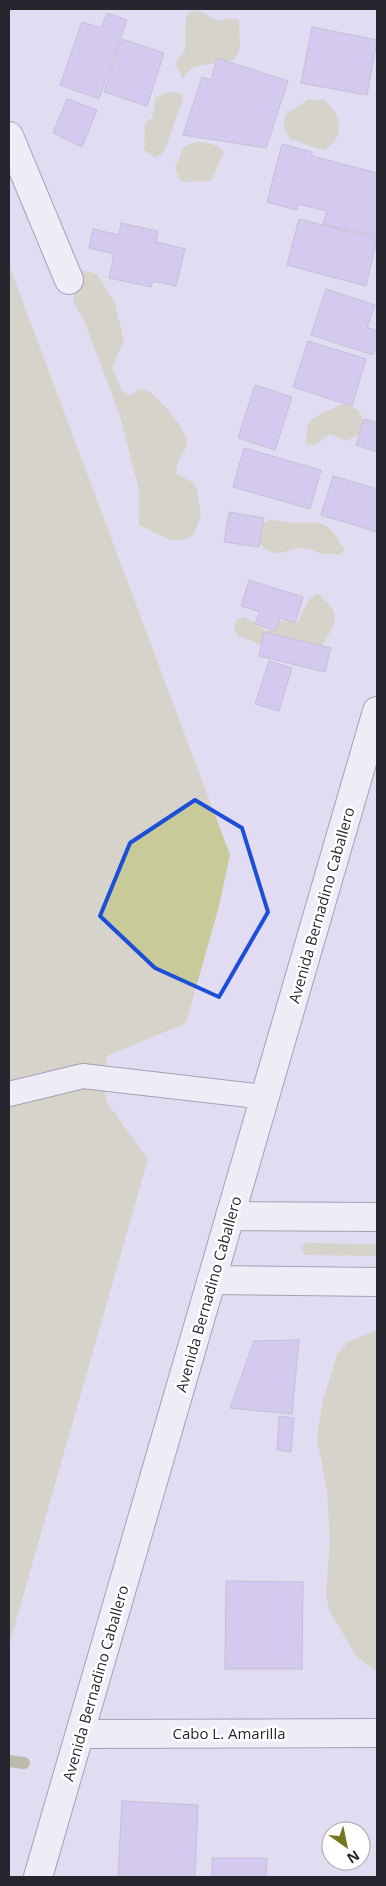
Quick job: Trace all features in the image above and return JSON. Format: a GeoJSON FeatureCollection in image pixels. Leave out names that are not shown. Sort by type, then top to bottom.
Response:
{"type":"FeatureCollection","features":[{"type":"Feature","properties":{"kind":"street"},"geometry":{"type":"LineString","coordinates":[[9,136],[69,280]]}},
{"type":"Feature","properties":{"kind":"street","name":"Avenida Bernadino Caballero"},"geometry":{"type":"LineString","coordinates":[[38,1877],[265,1097],[372,747],[377,711]]}},
{"type":"Feature","properties":{"kind":"street"},"geometry":{"type":"LineString","coordinates":[[230,1216],[377,1217]]}},
{"type":"Feature","properties":{"kind":"street"},"geometry":{"type":"LineString","coordinates":[[212,1280],[377,1282]]}},
{"type":"Feature","properties":{"kind":"street","name":"Cabo L. Amarilla"},"geometry":{"type":"LineString","coordinates":[[80,1734],[377,1733]]}},
{"type":"Feature","properties":{"kind":"lane"},"geometry":{"type":"LineString","coordinates":[[9,1094],[84,1076],[265,1097]]}},
{"type":"Feature","properties":{"kind":"highlighted area"},"geometry":{"type":"Polygon","coordinates":[[[195,800],[242,828],[268,912],[219,997],[155,968],[100,916],[130,843],[195,800]]]}},
{"type":"Feature","properties":{"kind":"green space"},"geometry":{"type":"Polygon","coordinates":[[[198,10],[217,21],[230,18],[239,20],[240,47],[235,59],[193,68],[183,79],[175,64],[185,50],[186,17],[189,13],[198,10]]]}},
{"type":"Feature","properties":{"kind":"green space"},"geometry":{"type":"Polygon","coordinates":[[[168,92],[181,93],[183,98],[163,153],[155,158],[144,150],[145,123],[152,118],[156,97],[168,92]]]}},
{"type":"Feature","properties":{"kind":"green space"},"geometry":{"type":"Polygon","coordinates":[[[308,100],[324,100],[335,112],[338,119],[339,132],[332,145],[325,150],[290,139],[285,130],[285,115],[308,100]]]}},
{"type":"Feature","properties":{"kind":"green space"},"geometry":{"type":"Polygon","coordinates":[[[197,142],[217,146],[223,150],[223,154],[211,181],[183,182],[180,180],[175,167],[185,146],[197,142]]]}},
{"type":"Feature","properties":{"kind":"green space"},"geometry":{"type":"Polygon","coordinates":[[[9,265],[230,855],[219,906],[186,1023],[107,1056],[104,1077],[106,1101],[148,1159],[9,1645],[9,265]]]}},
{"type":"Feature","properties":{"kind":"green space"},"geometry":{"type":"Polygon","coordinates":[[[81,270],[97,274],[115,303],[124,341],[112,367],[122,391],[130,395],[144,389],[149,391],[169,411],[186,436],[187,442],[177,465],[177,474],[192,482],[197,489],[201,514],[195,533],[188,539],[170,540],[139,525],[139,491],[120,416],[85,323],[74,303],[73,286],[81,270]]]}},
{"type":"Feature","properties":{"kind":"green space"},"geometry":{"type":"Polygon","coordinates":[[[343,404],[349,405],[361,414],[363,428],[361,434],[346,441],[330,434],[314,446],[305,443],[308,424],[313,418],[343,404]]]}},
{"type":"Feature","properties":{"kind":"green space"},"geometry":{"type":"Polygon","coordinates":[[[270,520],[316,523],[327,526],[345,550],[338,555],[322,554],[304,548],[280,553],[270,552],[258,541],[263,524],[270,520]]]}},
{"type":"Feature","properties":{"kind":"green space"},"geometry":{"type":"Polygon","coordinates":[[[317,593],[331,606],[335,616],[333,627],[318,651],[270,649],[237,635],[234,628],[237,619],[245,617],[266,631],[274,628],[280,621],[297,622],[309,600],[317,593]]]}},
{"type":"Feature","properties":{"kind":"green space"},"geometry":{"type":"Polygon","coordinates":[[[306,1243],[377,1244],[377,1256],[304,1255],[301,1247],[306,1243]]]}},
{"type":"Feature","properties":{"kind":"green space"},"geometry":{"type":"Polygon","coordinates":[[[377,1330],[377,1672],[356,1656],[329,1610],[326,1594],[330,1541],[327,1490],[317,1439],[322,1404],[337,1354],[348,1342],[377,1330]]]}},
{"type":"Feature","properties":{"kind":"building"},"geometry":{"type":"Polygon","coordinates":[[[107,13],[127,20],[99,99],[60,85],[82,22],[101,28],[107,13]]]}},
{"type":"Feature","properties":{"kind":"building"},"geometry":{"type":"Polygon","coordinates":[[[312,27],[377,40],[367,95],[301,83],[312,27]]]}},
{"type":"Feature","properties":{"kind":"building"},"geometry":{"type":"Polygon","coordinates":[[[122,39],[164,53],[147,106],[104,92],[122,39]]]}},
{"type":"Feature","properties":{"kind":"building"},"geometry":{"type":"Polygon","coordinates":[[[217,58],[288,81],[266,148],[183,135],[202,77],[211,80],[217,58]]]}},
{"type":"Feature","properties":{"kind":"building"},"geometry":{"type":"Polygon","coordinates":[[[67,99],[97,110],[82,147],[53,133],[67,99]]]}},
{"type":"Feature","properties":{"kind":"building"},"geometry":{"type":"Polygon","coordinates":[[[282,144],[312,152],[312,156],[377,173],[377,237],[323,224],[327,211],[298,204],[297,210],[267,202],[282,144]]]}},
{"type":"Feature","properties":{"kind":"building"},"geometry":{"type":"Polygon","coordinates":[[[299,219],[377,239],[366,286],[287,265],[299,219]]]}},
{"type":"Feature","properties":{"kind":"building"},"geometry":{"type":"Polygon","coordinates":[[[121,223],[158,231],[156,242],[185,249],[176,286],[153,281],[151,287],[109,278],[114,254],[89,248],[93,229],[119,235],[121,223]]]}},
{"type":"Feature","properties":{"kind":"building"},"geometry":{"type":"Polygon","coordinates":[[[326,289],[375,305],[367,327],[377,331],[377,343],[373,355],[311,335],[326,289]]]}},
{"type":"Feature","properties":{"kind":"building"},"geometry":{"type":"Polygon","coordinates":[[[308,341],[366,359],[352,406],[293,387],[308,341]]]}},
{"type":"Feature","properties":{"kind":"building"},"geometry":{"type":"Polygon","coordinates":[[[255,385],[292,397],[275,450],[238,438],[255,385]]]}},
{"type":"Feature","properties":{"kind":"building"},"geometry":{"type":"Polygon","coordinates":[[[364,419],[377,423],[377,452],[356,445],[364,419]]]}},
{"type":"Feature","properties":{"kind":"building"},"geometry":{"type":"Polygon","coordinates":[[[244,448],[321,470],[310,509],[233,487],[244,448]]]}},
{"type":"Feature","properties":{"kind":"building"},"geometry":{"type":"Polygon","coordinates":[[[333,476],[377,489],[377,532],[321,515],[333,476]]]}},
{"type":"Feature","properties":{"kind":"building"},"geometry":{"type":"Polygon","coordinates":[[[229,512],[264,518],[259,547],[224,542],[229,512]]]}},
{"type":"Feature","properties":{"kind":"building"},"geometry":{"type":"Polygon","coordinates":[[[249,580],[303,597],[295,623],[280,618],[276,631],[255,624],[260,612],[241,606],[249,580]]]}},
{"type":"Feature","properties":{"kind":"building"},"geometry":{"type":"Polygon","coordinates":[[[264,632],[331,648],[325,672],[259,656],[264,632]]]}},
{"type":"Feature","properties":{"kind":"building"},"geometry":{"type":"Polygon","coordinates":[[[269,661],[292,668],[279,711],[255,704],[269,661]]]}},
{"type":"Feature","properties":{"kind":"building"},"geometry":{"type":"Polygon","coordinates":[[[299,1340],[292,1414],[230,1408],[254,1341],[299,1340]]]}},
{"type":"Feature","properties":{"kind":"building"},"geometry":{"type":"Polygon","coordinates":[[[279,1416],[294,1418],[291,1452],[277,1450],[279,1416]]]}},
{"type":"Feature","properties":{"kind":"building"},"geometry":{"type":"Polygon","coordinates":[[[226,1581],[303,1582],[302,1669],[225,1669],[226,1581]]]}},
{"type":"Feature","properties":{"kind":"building"},"geometry":{"type":"Polygon","coordinates":[[[122,1801],[198,1805],[195,1877],[118,1877],[122,1801]]]}},
{"type":"Feature","properties":{"kind":"building"},"geometry":{"type":"Polygon","coordinates":[[[212,1858],[267,1858],[266,1877],[212,1877],[212,1858]]]}},
{"type":"Feature","properties":{"kind":"waterway"},"geometry":{"type":"LineString","coordinates":[[9,1761],[24,1763]]}}]}
